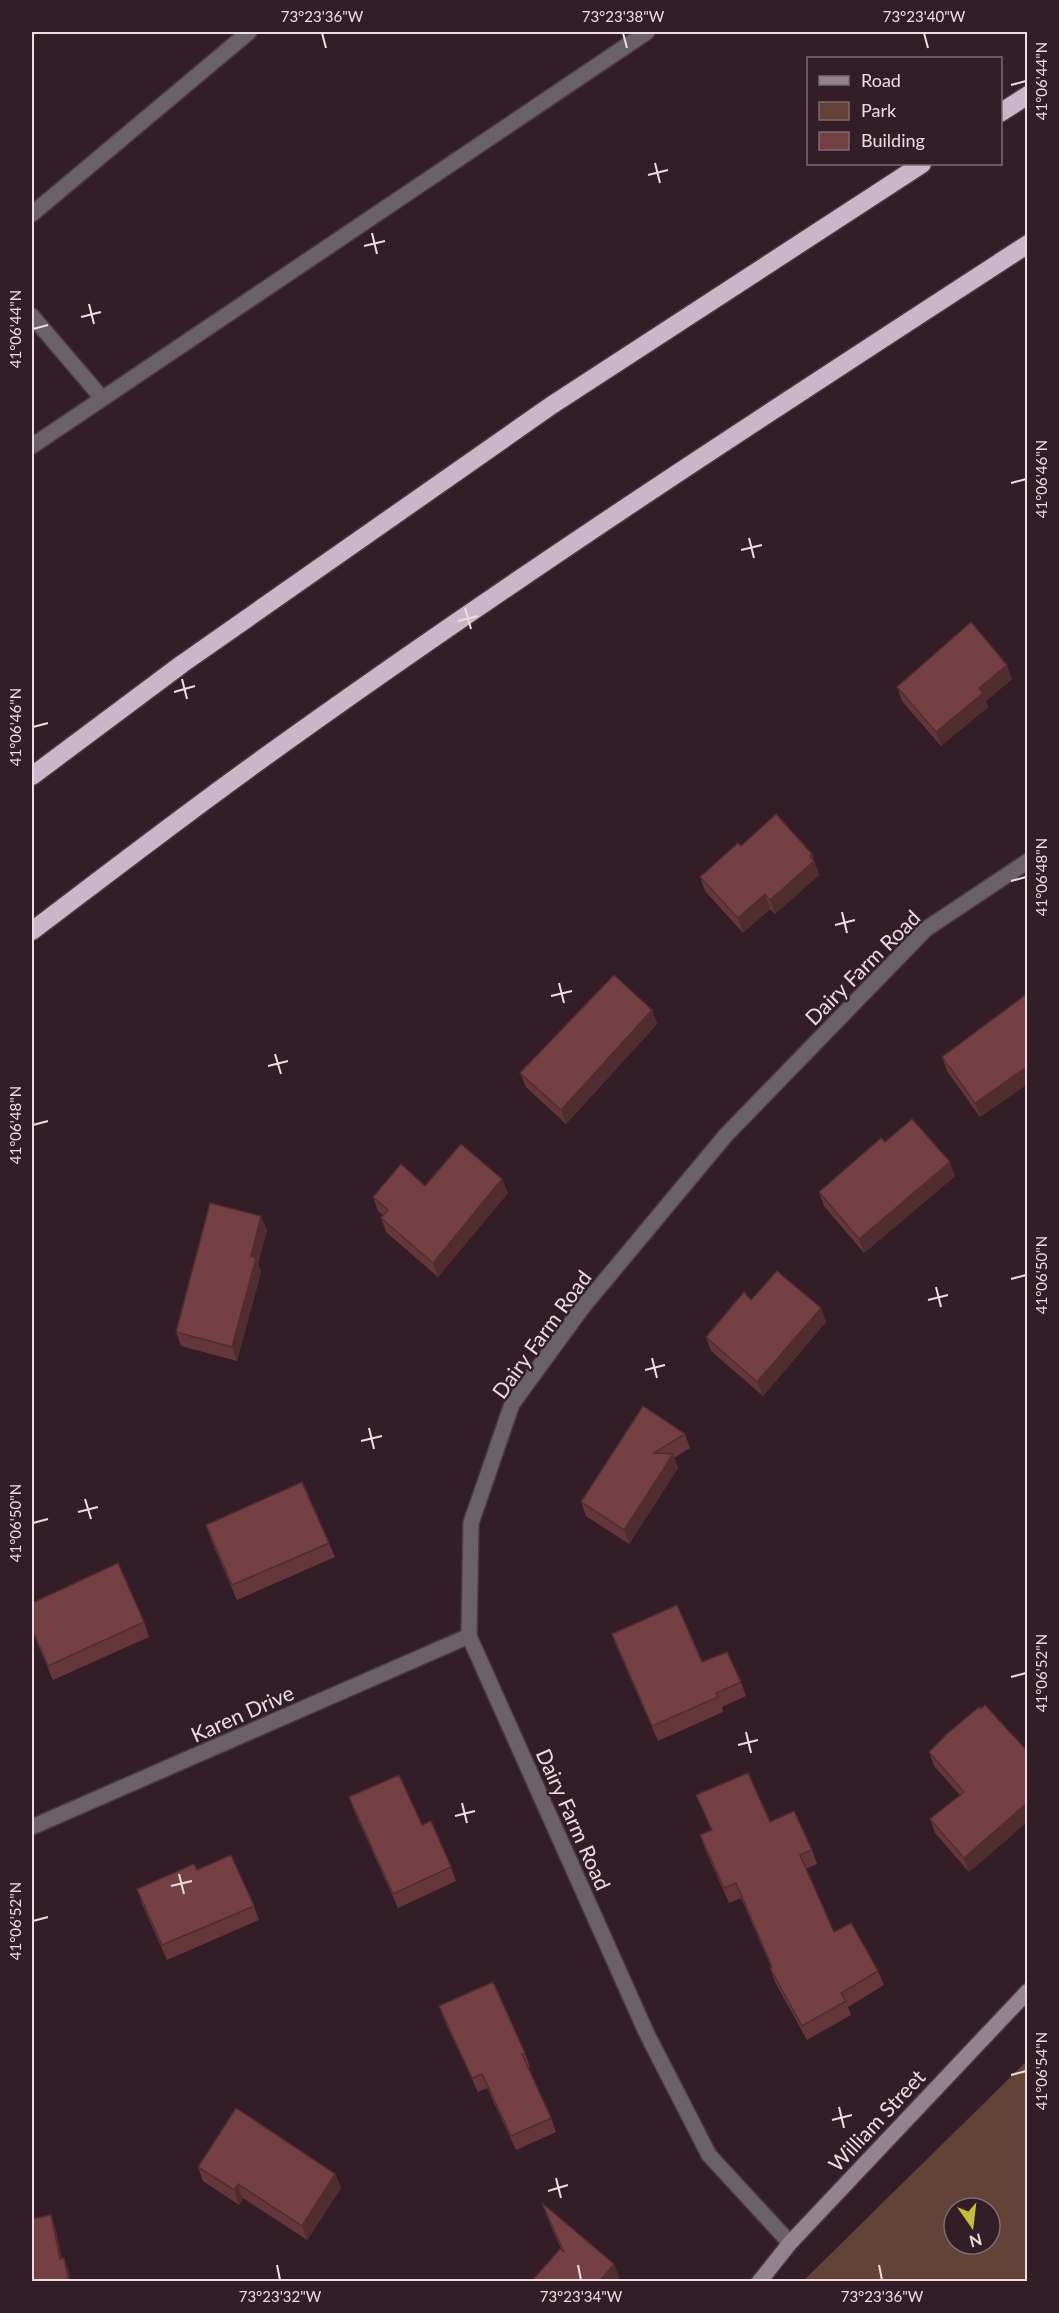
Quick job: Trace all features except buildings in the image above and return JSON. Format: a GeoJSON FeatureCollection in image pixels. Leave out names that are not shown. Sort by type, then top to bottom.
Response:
{"type":"FeatureCollection","features":[{"type":"Feature","properties":{"kind":"highway"},"geometry":{"type":"LineString","coordinates":[[1002,112],[1028,95]]}},
{"type":"Feature","properties":{"kind":"highway"},"geometry":{"type":"LineString","coordinates":[[32,776],[182,664],[552,405],[920,165]]}},
{"type":"Feature","properties":{"kind":"highway"},"geometry":{"type":"LineString","coordinates":[[32,931],[255,764],[502,591],[1028,244]]}},
{"type":"Feature","properties":{"kind":"street"},"geometry":{"type":"LineString","coordinates":[[32,214],[249,32]]}},
{"type":"Feature","properties":{"kind":"street"},"geometry":{"type":"LineString","coordinates":[[32,446],[647,32]]}},
{"type":"Feature","properties":{"kind":"street"},"geometry":{"type":"LineString","coordinates":[[32,316],[102,398]]}},
{"type":"Feature","properties":{"kind":"street","name":"Dairy Farm Road"},"geometry":{"type":"LineString","coordinates":[[790,2243],[709,2155],[647,2034],[469,1636],[471,1523],[512,1404],[582,1308],[726,1135],[926,929],[1028,861]]}},
{"type":"Feature","properties":{"kind":"street","name":"Karen Drive"},"geometry":{"type":"LineString","coordinates":[[32,1827],[469,1636]]}},
{"type":"Feature","properties":{"kind":"street","name":"William Street"},"geometry":{"type":"LineString","coordinates":[[759,2282],[790,2243],[1028,1991]]}},
{"type":"Feature","properties":{"kind":"green space"},"geometry":{"type":"Polygon","coordinates":[[[1027,2061],[1027,2281],[803,2281],[1027,2061]]]}}]}
